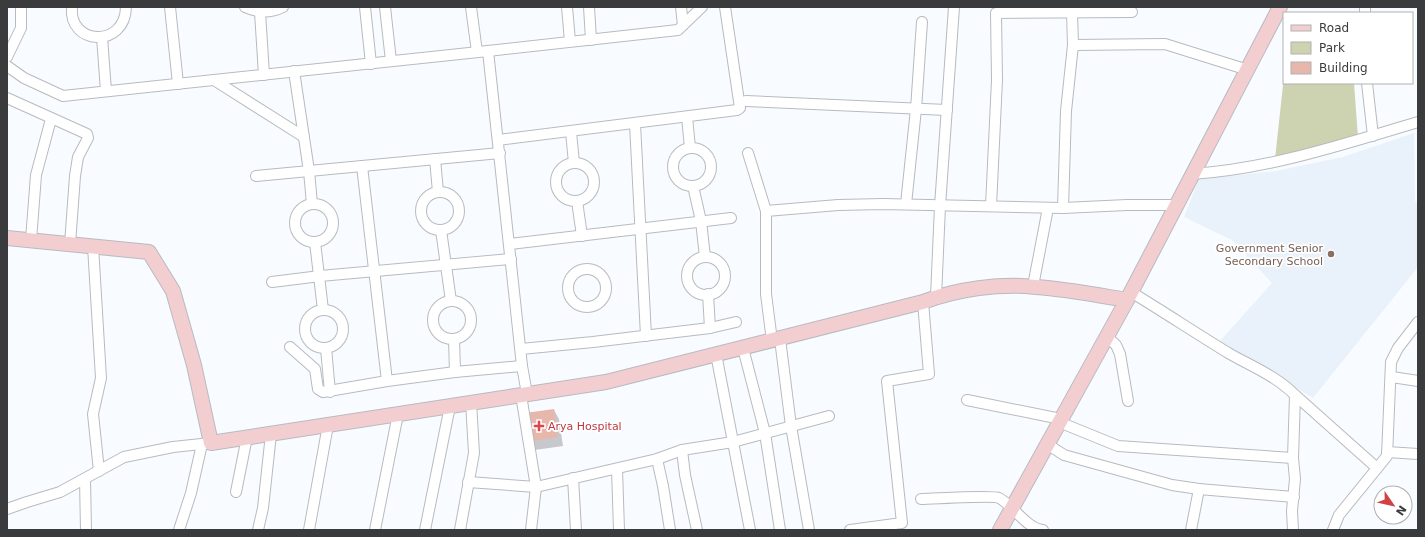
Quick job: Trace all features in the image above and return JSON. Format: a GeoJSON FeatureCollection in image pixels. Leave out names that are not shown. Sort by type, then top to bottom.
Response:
{"type":"FeatureCollection","features":[{"type":"Feature","properties":{"kind":"street"},"geometry":{"type":"LineString","coordinates":[[7,57],[21,28],[21,7]]}},
{"type":"Feature","properties":{"kind":"street"},"geometry":{"type":"LineString","coordinates":[[72,7],[73,20],[78,28],[85,34],[93,37],[102,37],[112,34],[120,27],[125,18],[126,7]]}},
{"type":"Feature","properties":{"kind":"street"},"geometry":{"type":"LineString","coordinates":[[170,7],[178,84]]}},
{"type":"Feature","properties":{"kind":"street"},"geometry":{"type":"LineString","coordinates":[[245,7],[260,12],[271,11],[283,7]]}},
{"type":"Feature","properties":{"kind":"street"},"geometry":{"type":"LineString","coordinates":[[365,7],[371,64]]}},
{"type":"Feature","properties":{"kind":"street"},"geometry":{"type":"LineString","coordinates":[[385,7],[390,61]]}},
{"type":"Feature","properties":{"kind":"street"},"geometry":{"type":"LineString","coordinates":[[471,7],[478,52]]}},
{"type":"Feature","properties":{"kind":"street"},"geometry":{"type":"LineString","coordinates":[[566,7],[570,42]]}},
{"type":"Feature","properties":{"kind":"street"},"geometry":{"type":"LineString","coordinates":[[589,7],[591,40]]}},
{"type":"Feature","properties":{"kind":"street"},"geometry":{"type":"LineString","coordinates":[[681,7],[683,25]]}},
{"type":"Feature","properties":{"kind":"street"},"geometry":{"type":"LineString","coordinates":[[7,66],[24,78],[63,96],[678,30],[702,7]]}},
{"type":"Feature","properties":{"kind":"street"},"geometry":{"type":"LineString","coordinates":[[498,140],[733,112],[738,110],[740,108],[725,7]]}},
{"type":"Feature","properties":{"kind":"street"},"geometry":{"type":"LineString","coordinates":[[936,297],[940,206],[954,7]]}},
{"type":"Feature","properties":{"kind":"street"},"geometry":{"type":"LineString","coordinates":[[1000,530],[1129,296],[1280,7]]}},
{"type":"Feature","properties":{"kind":"street"},"geometry":{"type":"LineString","coordinates":[[260,12],[264,75]]}},
{"type":"Feature","properties":{"kind":"street"},"geometry":{"type":"LineString","coordinates":[[1063,208],[1066,111],[1073,45],[1072,12]]}},
{"type":"Feature","properties":{"kind":"street"},"geometry":{"type":"LineString","coordinates":[[992,206],[997,80],[996,13],[1132,12]]}},
{"type":"Feature","properties":{"kind":"street"},"geometry":{"type":"LineString","coordinates":[[906,204],[916,109],[922,22]]}},
{"type":"Feature","properties":{"kind":"street"},"geometry":{"type":"LineString","coordinates":[[102,37],[106,92]]}},
{"type":"Feature","properties":{"kind":"street"},"geometry":{"type":"LineString","coordinates":[[1073,45],[1165,44],[1248,70]]}},
{"type":"Feature","properties":{"kind":"street"},"geometry":{"type":"LineString","coordinates":[[488,51],[521,349],[524,395],[536,487],[531,530]]}},
{"type":"Feature","properties":{"kind":"street"},"geometry":{"type":"LineString","coordinates":[[294,72],[309,171],[312,204]]}},
{"type":"Feature","properties":{"kind":"street"},"geometry":{"type":"LineString","coordinates":[[214,80],[304,137]]}},
{"type":"Feature","properties":{"kind":"street"},"geometry":{"type":"LineString","coordinates":[[1367,84],[1373,136]]}},
{"type":"Feature","properties":{"kind":"street"},"geometry":{"type":"LineString","coordinates":[[7,98],[87,134],[88,138],[78,157],[75,176],[70,244]]}},
{"type":"Feature","properties":{"kind":"street"},"geometry":{"type":"LineString","coordinates":[[746,101],[947,110]]}},
{"type":"Feature","properties":{"kind":"street"},"geometry":{"type":"LineString","coordinates":[[687,117],[690,148]]}},
{"type":"Feature","properties":{"kind":"street"},"geometry":{"type":"LineString","coordinates":[[31,240],[36,175],[51,119]]}},
{"type":"Feature","properties":{"kind":"street"},"geometry":{"type":"LineString","coordinates":[[1192,174],[1220,172],[1308,155],[1418,122]]}},
{"type":"Feature","properties":{"kind":"street"},"geometry":{"type":"LineString","coordinates":[[635,124],[646,336]]}},
{"type":"Feature","properties":{"kind":"street"},"geometry":{"type":"LineString","coordinates":[[571,132],[574,163]]}},
{"type":"Feature","properties":{"kind":"street"},"geometry":{"type":"LineString","coordinates":[[690,148],[697,148],[703,151],[708,156],[711,168],[709,175],[705,180],[694,186],[682,183],[674,174],[673,168],[676,157],[685,149],[690,148]]}},
{"type":"Feature","properties":{"kind":"street"},"geometry":{"type":"LineString","coordinates":[[256,176],[500,153]]}},
{"type":"Feature","properties":{"kind":"street"},"geometry":{"type":"LineString","coordinates":[[748,153],[766,211],[766,294],[776,340],[809,530]]}},
{"type":"Feature","properties":{"kind":"street"},"geometry":{"type":"LineString","coordinates":[[435,159],[438,192]]}},
{"type":"Feature","properties":{"kind":"street"},"geometry":{"type":"LineString","coordinates":[[574,163],[587,167],[594,177],[593,190],[589,196],[583,200],[577,201],[566,199],[558,190],[556,184],[559,172],[568,165],[574,163]]}},
{"type":"Feature","properties":{"kind":"street"},"geometry":{"type":"LineString","coordinates":[[362,166],[387,381]]}},
{"type":"Feature","properties":{"kind":"street"},"geometry":{"type":"LineString","coordinates":[[694,186],[702,221],[705,257]]}},
{"type":"Feature","properties":{"kind":"street"},"geometry":{"type":"LineString","coordinates":[[438,192],[451,196],[458,206],[459,213],[453,225],[441,230],[435,230],[425,224],[421,213],[424,201],[432,194],[438,192]]}},
{"type":"Feature","properties":{"kind":"street"},"geometry":{"type":"LineString","coordinates":[[577,201],[582,236]]}},
{"type":"Feature","properties":{"kind":"street"},"geometry":{"type":"LineString","coordinates":[[312,204],[319,204],[330,212],[333,224],[331,231],[327,236],[322,240],[315,242],[304,239],[299,235],[295,224],[295,218],[301,208],[312,204]]}},
{"type":"Feature","properties":{"kind":"street"},"geometry":{"type":"LineString","coordinates":[[766,211],[838,205],[883,204],[1048,208],[1176,205]]}},
{"type":"Feature","properties":{"kind":"street"},"geometry":{"type":"LineString","coordinates":[[1033,286],[1048,208]]}},
{"type":"Feature","properties":{"kind":"street"},"geometry":{"type":"LineString","coordinates":[[510,244],[731,218]]}},
{"type":"Feature","properties":{"kind":"street"},"geometry":{"type":"LineString","coordinates":[[441,230],[451,301]]}},
{"type":"Feature","properties":{"kind":"street"},"geometry":{"type":"LineString","coordinates":[[7,238],[149,252],[172,291],[194,365],[206,443],[179,530]]}},
{"type":"Feature","properties":{"kind":"street"},"geometry":{"type":"LineString","coordinates":[[315,242],[323,310]]}},
{"type":"Feature","properties":{"kind":"street"},"geometry":{"type":"LineString","coordinates":[[94,246],[101,378],[93,414],[100,471]]}},
{"type":"Feature","properties":{"kind":"street"},"geometry":{"type":"LineString","coordinates":[[705,257],[712,257],[718,260],[722,265],[726,277],[724,284],[720,289],[714,293],[708,294],[697,292],[689,283],[688,271],[694,261],[705,257]]}},
{"type":"Feature","properties":{"kind":"street"},"geometry":{"type":"LineString","coordinates":[[272,282],[320,276],[511,259]]}},
{"type":"Feature","properties":{"kind":"street"},"geometry":{"type":"LineString","coordinates":[[7,509],[60,492],[124,457],[173,447],[271,434],[606,382],[776,340],[936,297],[982,287],[1033,286],[1129,296],[1282,383],[1377,468]]}},
{"type":"Feature","properties":{"kind":"street"},"geometry":{"type":"LineString","coordinates":[[708,294],[710,328]]}},
{"type":"Feature","properties":{"kind":"street"},"geometry":{"type":"LineString","coordinates":[[451,301],[457,302],[467,308],[471,318],[468,330],[460,338],[454,339],[441,336],[434,325],[433,318],[439,307],[444,303],[451,301]]}},
{"type":"Feature","properties":{"kind":"street"},"geometry":{"type":"LineString","coordinates":[[850,530],[902,523],[887,382],[929,374],[922,302]]}},
{"type":"Feature","properties":{"kind":"street"},"geometry":{"type":"LineString","coordinates":[[323,310],[336,314],[343,324],[343,331],[338,343],[332,347],[326,348],[315,346],[310,342],[305,331],[306,325],[312,315],[323,310]]}},
{"type":"Feature","properties":{"kind":"street"},"geometry":{"type":"LineString","coordinates":[[521,349],[710,328],[736,322]]}},
{"type":"Feature","properties":{"kind":"street"},"geometry":{"type":"LineString","coordinates":[[1333,530],[1339,515],[1387,456],[1392,377],[1391,362],[1394,354],[1418,322]]}},
{"type":"Feature","properties":{"kind":"street"},"geometry":{"type":"LineString","coordinates":[[1107,337],[1116,345],[1120,354],[1128,401]]}},
{"type":"Feature","properties":{"kind":"street"},"geometry":{"type":"LineString","coordinates":[[454,339],[455,372]]}},
{"type":"Feature","properties":{"kind":"street"},"geometry":{"type":"LineString","coordinates":[[290,348],[315,369],[318,389],[324,392],[387,381],[455,372],[522,366]]}},
{"type":"Feature","properties":{"kind":"street"},"geometry":{"type":"LineString","coordinates":[[326,348],[330,392]]}},
{"type":"Feature","properties":{"kind":"street"},"geometry":{"type":"LineString","coordinates":[[743,348],[765,434],[780,530]]}},
{"type":"Feature","properties":{"kind":"street"},"geometry":{"type":"LineString","coordinates":[[716,354],[750,530]]}},
{"type":"Feature","properties":{"kind":"street"},"geometry":{"type":"LineString","coordinates":[[1392,377],[1418,381]]}},
{"type":"Feature","properties":{"kind":"street"},"geometry":{"type":"LineString","coordinates":[[1293,530],[1292,511],[1295,479],[1293,458],[1295,395]]}},
{"type":"Feature","properties":{"kind":"street"},"geometry":{"type":"LineString","coordinates":[[967,400],[1060,421],[1118,446],[1293,458]]}},
{"type":"Feature","properties":{"kind":"street"},"geometry":{"type":"LineString","coordinates":[[460,530],[474,453],[471,402]]}},
{"type":"Feature","properties":{"kind":"street"},"geometry":{"type":"LineString","coordinates":[[425,530],[450,406]]}},
{"type":"Feature","properties":{"kind":"street"},"geometry":{"type":"LineString","coordinates":[[375,530],[398,414]]}},
{"type":"Feature","properties":{"kind":"street"},"geometry":{"type":"LineString","coordinates":[[468,482],[536,487],[657,459],[682,450],[733,442],[829,416]]}},
{"type":"Feature","properties":{"kind":"street"},"geometry":{"type":"LineString","coordinates":[[309,530],[328,425]]}},
{"type":"Feature","properties":{"kind":"street"},"geometry":{"type":"LineString","coordinates":[[258,530],[263,508],[271,434]]}},
{"type":"Feature","properties":{"kind":"street"},"geometry":{"type":"LineString","coordinates":[[236,492],[247,437]]}},
{"type":"Feature","properties":{"kind":"street"},"geometry":{"type":"LineString","coordinates":[[1048,444],[1064,455],[1172,485],[1199,489],[1294,497]]}},
{"type":"Feature","properties":{"kind":"street"},"geometry":{"type":"LineString","coordinates":[[682,450],[685,474],[697,530]]}},
{"type":"Feature","properties":{"kind":"street"},"geometry":{"type":"LineString","coordinates":[[1387,452],[1418,454]]}},
{"type":"Feature","properties":{"kind":"street"},"geometry":{"type":"LineString","coordinates":[[657,459],[670,530]]}},
{"type":"Feature","properties":{"kind":"street"},"geometry":{"type":"LineString","coordinates":[[617,469],[619,530]]}},
{"type":"Feature","properties":{"kind":"street"},"geometry":{"type":"LineString","coordinates":[[573,478],[576,530]]}},
{"type":"Feature","properties":{"kind":"street"},"geometry":{"type":"LineString","coordinates":[[85,479],[86,530]]}},
{"type":"Feature","properties":{"kind":"street"},"geometry":{"type":"LineString","coordinates":[[1191,530],[1199,489]]}},
{"type":"Feature","properties":{"kind":"street"},"geometry":{"type":"LineString","coordinates":[[921,499],[998,497],[1037,530],[1043,530]]}},
{"type":"Feature","properties":{"kind":"shaded area","name":"Government Senior Secondary School"},"geometry":{"type":"Polygon","coordinates":[[[1414,133],[1415,201],[1418,204],[1418,267],[1313,398],[1220,341],[1272,283],[1232,240],[1184,217],[1199,179],[1276,171],[1343,157],[1414,133]]]}},
{"type":"Feature","properties":{"kind":"green space"},"geometry":{"type":"Polygon","coordinates":[[[1283,84],[1354,84],[1358,138],[1275,159],[1283,84]]]}},
{"type":"Feature","properties":{"kind":"building"},"geometry":{"type":"Polygon","coordinates":[[[554,409],[558,437],[529,442],[525,413],[554,409]]]}},
{"type":"Feature","properties":{"kind":"place","name":"Government Senior Secondary School"},"geometry":{"type":"Point","coordinates":[1331,254]}},
{"type":"Feature","properties":{"kind":"place","name":"Arya Hospital"},"geometry":{"type":"Point","coordinates":[539,426]}}]}
